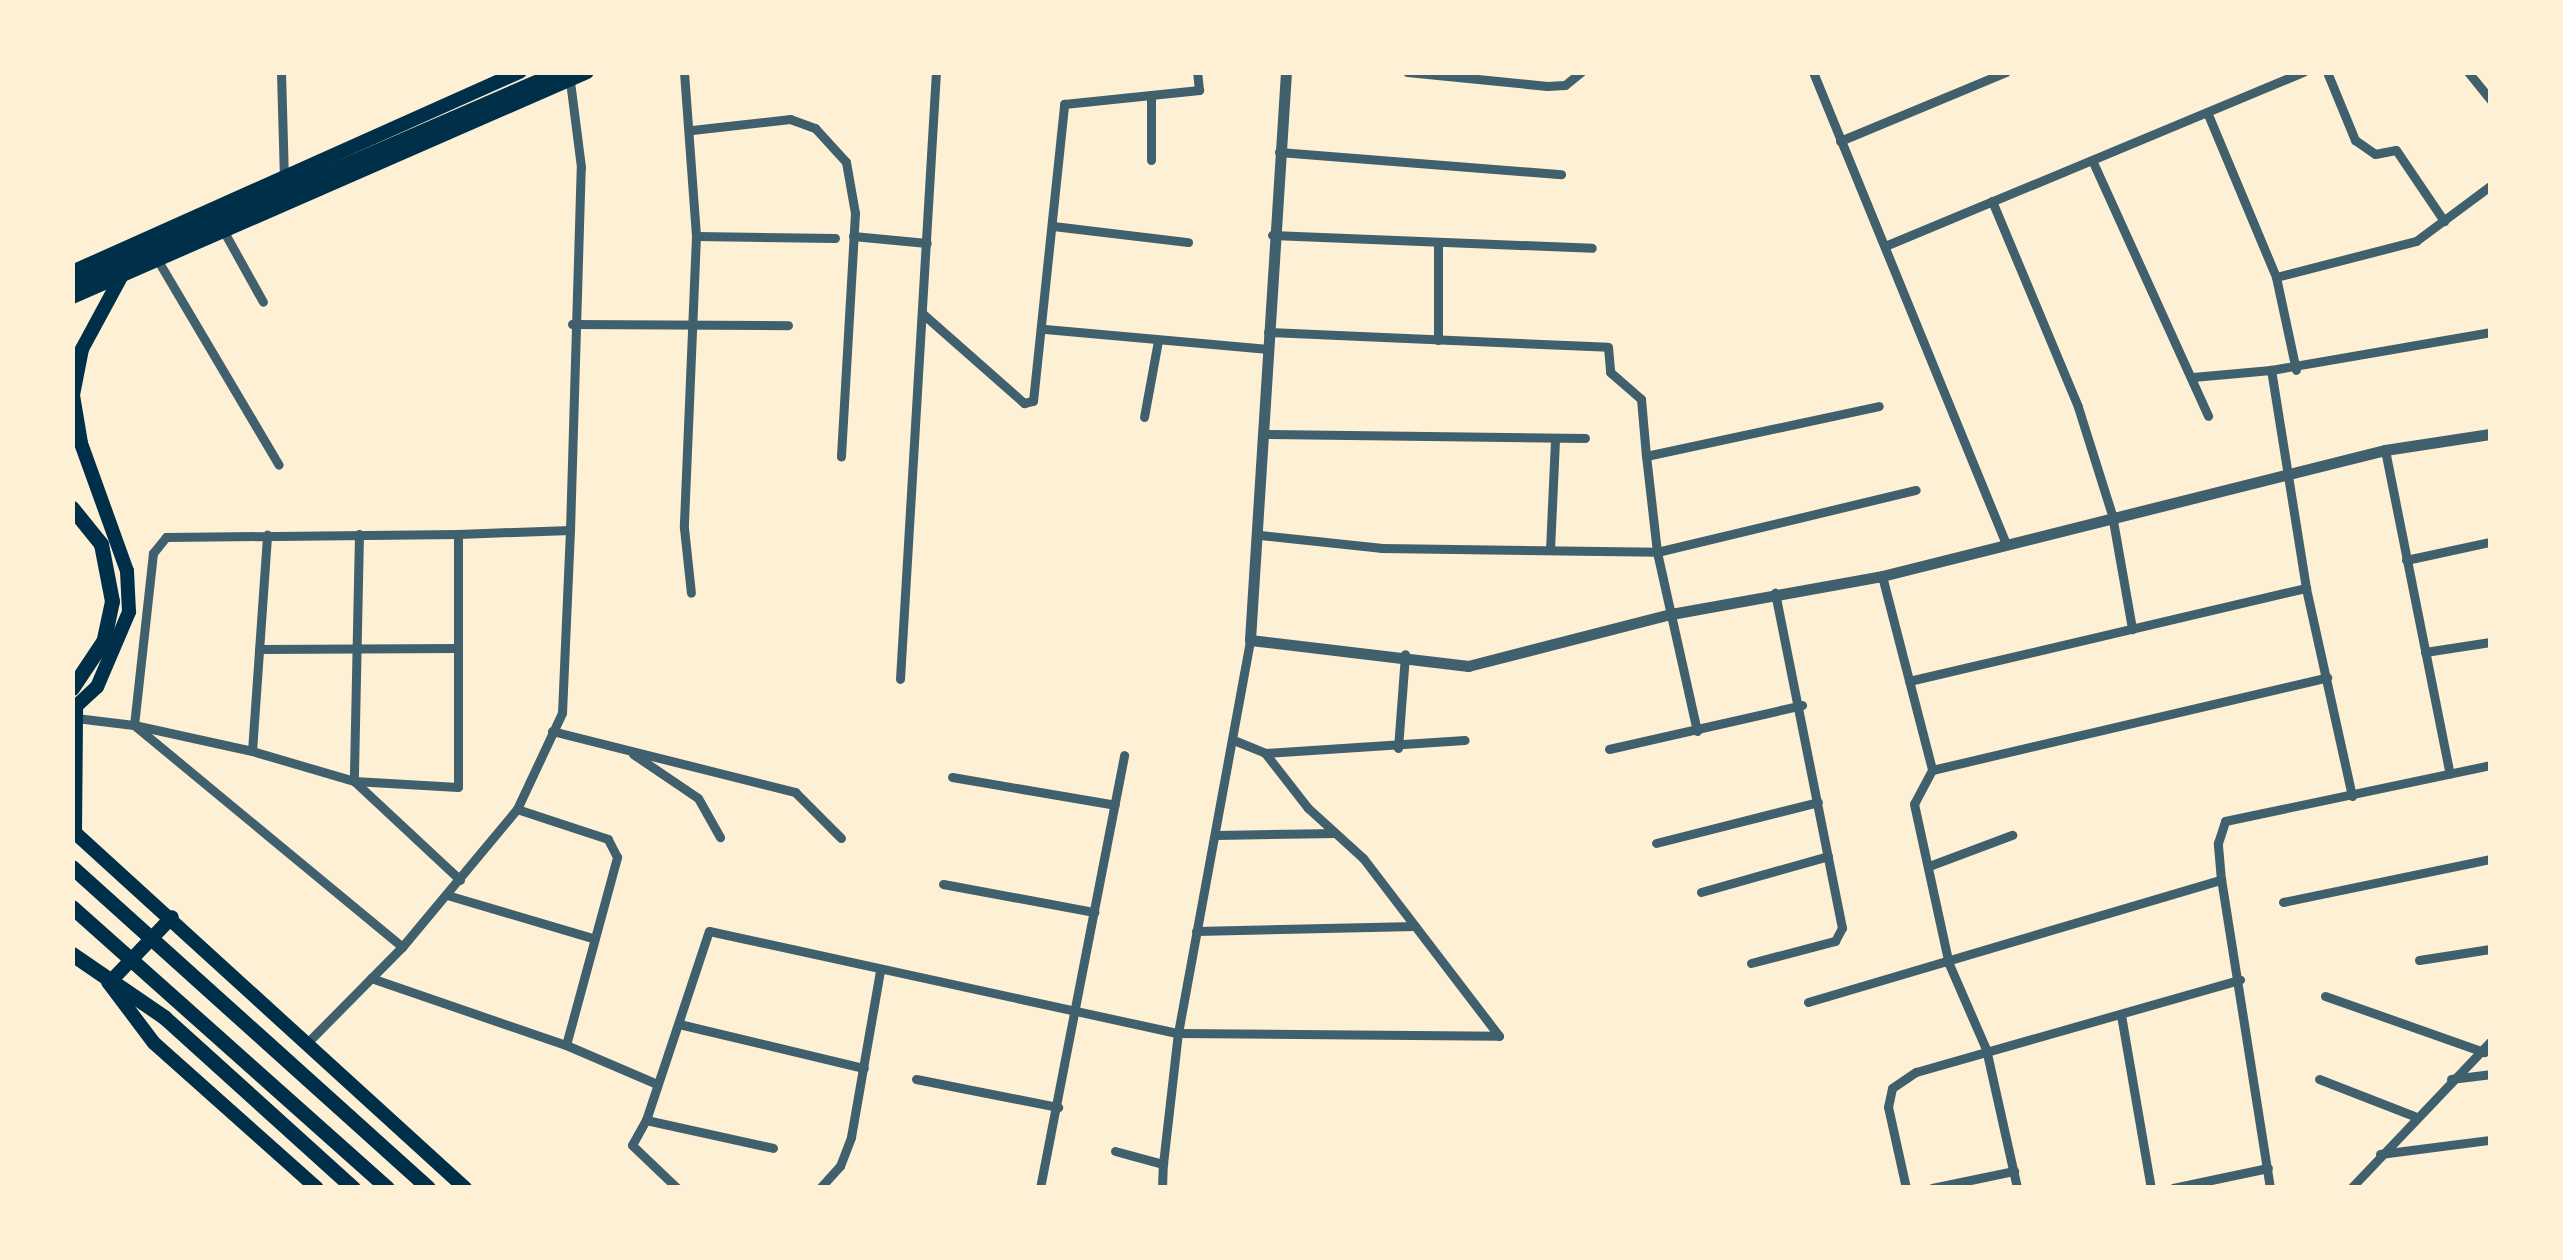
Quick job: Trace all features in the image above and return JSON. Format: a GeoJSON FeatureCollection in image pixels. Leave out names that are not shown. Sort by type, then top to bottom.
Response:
{"type":"FeatureCollection","features":[{"type":"Feature","properties":{"kind":"highway"},"geometry":{"type":"LineString","coordinates":[[72,284],[439,126],[565,77]]}},
{"type":"Feature","properties":{"kind":"highway"},"geometry":{"type":"LineString","coordinates":[[72,688],[96,657],[112,600],[101,544],[74,510]]}},
{"type":"Feature","properties":{"kind":"highway"},"geometry":{"type":"LineString","coordinates":[[72,866],[428,1188]]}},
{"type":"Feature","properties":{"kind":"highway"},"geometry":{"type":"LineString","coordinates":[[72,906],[386,1188]]}},
{"type":"Feature","properties":{"kind":"highway"},"geometry":{"type":"LineString","coordinates":[[72,952],[164,1017],[353,1188]]}},
{"type":"Feature","properties":{"kind":"main road"},"geometry":{"type":"LineString","coordinates":[[72,272],[520,72]]}},
{"type":"Feature","properties":{"kind":"main road"},"geometry":{"type":"LineString","coordinates":[[72,297],[565,77],[588,72]]}},
{"type":"Feature","properties":{"kind":"main road"},"geometry":{"type":"LineString","coordinates":[[121,276],[82,350],[73,395],[81,443],[126,571],[129,612],[96,687],[75,713],[74,832],[172,917],[465,1188]]}},
{"type":"Feature","properties":{"kind":"main road"},"geometry":{"type":"LineString","coordinates":[[109,983],[172,917]]}},
{"type":"Feature","properties":{"kind":"main road"},"geometry":{"type":"LineString","coordinates":[[72,952],[109,983],[154,1043],[317,1188]]}},
{"type":"Feature","properties":{"kind":"street"},"geometry":{"type":"LineString","coordinates":[[281,72],[284,178]]}},
{"type":"Feature","properties":{"kind":"street"},"geometry":{"type":"LineString","coordinates":[[684,72],[692,130],[696,236],[684,528],[691,593]]}},
{"type":"Feature","properties":{"kind":"street"},"geometry":{"type":"LineString","coordinates":[[900,679],[936,72]]}},
{"type":"Feature","properties":{"kind":"street"},"geometry":{"type":"LineString","coordinates":[[923,314],[1024,403],[1039,390],[1064,104],[1198,90],[1197,72]]}},
{"type":"Feature","properties":{"kind":"street"},"geometry":{"type":"LineString","coordinates":[[1162,1188],[1178,1033],[1236,741],[1250,640],[1260,536],[1272,235],[1286,72]]}},
{"type":"Feature","properties":{"kind":"street"},"geometry":{"type":"LineString","coordinates":[[1407,72],[1547,86],[1573,82],[1581,72]]}},
{"type":"Feature","properties":{"kind":"street"},"geometry":{"type":"LineString","coordinates":[[1813,72],[2006,544]]}},
{"type":"Feature","properties":{"kind":"street"},"geometry":{"type":"LineString","coordinates":[[1840,141],[2006,72]]}},
{"type":"Feature","properties":{"kind":"street"},"geometry":{"type":"LineString","coordinates":[[1885,246],[2302,72]]}},
{"type":"Feature","properties":{"kind":"street"},"geometry":{"type":"LineString","coordinates":[[2328,72],[2355,140],[2375,154],[2396,150],[2444,220]]}},
{"type":"Feature","properties":{"kind":"street"},"geometry":{"type":"LineString","coordinates":[[2468,72],[2490,99]]}},
{"type":"Feature","properties":{"kind":"street"},"geometry":{"type":"LineString","coordinates":[[308,1042],[402,947],[518,808],[562,713],[570,530],[572,324],[581,167],[565,77]]}},
{"type":"Feature","properties":{"kind":"street"},"geometry":{"type":"LineString","coordinates":[[1151,95],[1151,160]]}},
{"type":"Feature","properties":{"kind":"street"},"geometry":{"type":"LineString","coordinates":[[2207,112],[2276,277],[2296,370]]}},
{"type":"Feature","properties":{"kind":"street"},"geometry":{"type":"LineString","coordinates":[[692,130],[790,119],[815,128],[846,162],[853,236],[841,457]]}},
{"type":"Feature","properties":{"kind":"street"},"geometry":{"type":"LineString","coordinates":[[1279,152],[1561,174]]}},
{"type":"Feature","properties":{"kind":"street"},"geometry":{"type":"LineString","coordinates":[[2092,160],[2208,416]]}},
{"type":"Feature","properties":{"kind":"street"},"geometry":{"type":"LineString","coordinates":[[2276,277],[2379,255],[2416,241],[2489,187]]}},
{"type":"Feature","properties":{"kind":"street"},"geometry":{"type":"LineString","coordinates":[[2489,187],[2490,204]]}},
{"type":"Feature","properties":{"kind":"street"},"geometry":{"type":"LineString","coordinates":[[1992,201],[2078,407],[2112,515],[2132,629]]}},
{"type":"Feature","properties":{"kind":"street"},"geometry":{"type":"LineString","coordinates":[[1054,226],[1188,242]]}},
{"type":"Feature","properties":{"kind":"street"},"geometry":{"type":"LineString","coordinates":[[222,229],[263,302]]}},
{"type":"Feature","properties":{"kind":"street"},"geometry":{"type":"LineString","coordinates":[[1272,235],[1592,248]]}},
{"type":"Feature","properties":{"kind":"street"},"geometry":{"type":"LineString","coordinates":[[696,236],[835,238]]}},
{"type":"Feature","properties":{"kind":"street"},"geometry":{"type":"LineString","coordinates":[[853,236],[927,243]]}},
{"type":"Feature","properties":{"kind":"street"},"geometry":{"type":"LineString","coordinates":[[1438,242],[1438,340]]}},
{"type":"Feature","properties":{"kind":"street"},"geometry":{"type":"LineString","coordinates":[[158,259],[279,464]]}},
{"type":"Feature","properties":{"kind":"street"},"geometry":{"type":"LineString","coordinates":[[572,324],[693,320],[788,326]]}},
{"type":"Feature","properties":{"kind":"street"},"geometry":{"type":"LineString","coordinates":[[1045,329],[1268,349]]}},
{"type":"Feature","properties":{"kind":"street"},"geometry":{"type":"LineString","coordinates":[[1268,332],[1608,347],[1610,372],[1641,398],[1657,552],[1697,731]]}},
{"type":"Feature","properties":{"kind":"street"},"geometry":{"type":"LineString","coordinates":[[2192,377],[2296,370],[2490,332]]}},
{"type":"Feature","properties":{"kind":"street"},"geometry":{"type":"LineString","coordinates":[[1144,417],[1158,341]]}},
{"type":"Feature","properties":{"kind":"street"},"geometry":{"type":"LineString","coordinates":[[2272,370],[2306,588],[2352,796]]}},
{"type":"Feature","properties":{"kind":"street"},"geometry":{"type":"LineString","coordinates":[[1646,456],[1880,406]]}},
{"type":"Feature","properties":{"kind":"street"},"geometry":{"type":"LineString","coordinates":[[1265,434],[1586,438]]}},
{"type":"Feature","properties":{"kind":"street"},"geometry":{"type":"LineString","coordinates":[[1250,640],[1405,654],[1468,666],[1671,614],[1882,576],[2112,515],[2385,450],[2490,434]]}},
{"type":"Feature","properties":{"kind":"street"},"geometry":{"type":"LineString","coordinates":[[1550,550],[1555,438]]}},
{"type":"Feature","properties":{"kind":"street"},"geometry":{"type":"LineString","coordinates":[[2385,450],[2450,774]]}},
{"type":"Feature","properties":{"kind":"street"},"geometry":{"type":"LineString","coordinates":[[1260,536],[1382,548],[1657,552],[1916,490]]}},
{"type":"Feature","properties":{"kind":"street"},"geometry":{"type":"LineString","coordinates":[[134,725],[153,553],[166,537],[570,530]]}},
{"type":"Feature","properties":{"kind":"street"},"geometry":{"type":"LineString","coordinates":[[358,534],[354,781],[460,880]]}},
{"type":"Feature","properties":{"kind":"street"},"geometry":{"type":"LineString","coordinates":[[75,713],[252,752],[354,781],[458,787],[458,534]]}},
{"type":"Feature","properties":{"kind":"street"},"geometry":{"type":"LineString","coordinates":[[252,752],[267,535]]}},
{"type":"Feature","properties":{"kind":"street"},"geometry":{"type":"LineString","coordinates":[[2406,560],[2490,542]]}},
{"type":"Feature","properties":{"kind":"street"},"geometry":{"type":"LineString","coordinates":[[1882,576],[1932,770],[1914,804],[1949,964],[1986,1049],[2017,1188]]}},
{"type":"Feature","properties":{"kind":"street"},"geometry":{"type":"LineString","coordinates":[[1909,682],[2306,588]]}},
{"type":"Feature","properties":{"kind":"street"},"geometry":{"type":"LineString","coordinates":[[1750,963],[1839,937],[1802,706],[1775,593]]}},
{"type":"Feature","properties":{"kind":"street"},"geometry":{"type":"LineString","coordinates":[[2426,652],[2490,642]]}},
{"type":"Feature","properties":{"kind":"street"},"geometry":{"type":"LineString","coordinates":[[259,649],[458,648]]}},
{"type":"Feature","properties":{"kind":"street"},"geometry":{"type":"LineString","coordinates":[[1398,748],[1405,654]]}},
{"type":"Feature","properties":{"kind":"street"},"geometry":{"type":"LineString","coordinates":[[1932,770],[2327,678]]}},
{"type":"Feature","properties":{"kind":"street"},"geometry":{"type":"LineString","coordinates":[[1609,749],[1802,706]]}},
{"type":"Feature","properties":{"kind":"street"},"geometry":{"type":"LineString","coordinates":[[134,725],[402,947]]}},
{"type":"Feature","properties":{"kind":"street"},"geometry":{"type":"LineString","coordinates":[[552,730],[795,792],[841,838]]}},
{"type":"Feature","properties":{"kind":"street"},"geometry":{"type":"LineString","coordinates":[[1236,741],[1265,753],[1398,748],[1464,740]]}},
{"type":"Feature","properties":{"kind":"street"},"geometry":{"type":"LineString","coordinates":[[626,750],[698,798],[720,837]]}},
{"type":"Feature","properties":{"kind":"street"},"geometry":{"type":"LineString","coordinates":[[677,1188],[632,1144],[646,1120],[709,931],[1077,1015],[1178,1033],[1499,1036],[1415,926],[1265,753]]}},
{"type":"Feature","properties":{"kind":"street"},"geometry":{"type":"LineString","coordinates":[[1040,1188],[1077,1015],[1124,755]]}},
{"type":"Feature","properties":{"kind":"street"},"geometry":{"type":"LineString","coordinates":[[2270,1188],[2240,980],[2221,880],[2218,843],[2225,821],[2490,765]]}},
{"type":"Feature","properties":{"kind":"street"},"geometry":{"type":"LineString","coordinates":[[952,777],[1115,806]]}},
{"type":"Feature","properties":{"kind":"street"},"geometry":{"type":"LineString","coordinates":[[1656,843],[1818,802]]}},
{"type":"Feature","properties":{"kind":"street"},"geometry":{"type":"LineString","coordinates":[[518,808],[613,844],[616,865],[592,938],[566,1045]]}},
{"type":"Feature","properties":{"kind":"street"},"geometry":{"type":"LineString","coordinates":[[1216,834],[1336,833]]}},
{"type":"Feature","properties":{"kind":"street"},"geometry":{"type":"LineString","coordinates":[[1929,866],[2012,835]]}},
{"type":"Feature","properties":{"kind":"street"},"geometry":{"type":"LineString","coordinates":[[1701,892],[1828,856]]}},
{"type":"Feature","properties":{"kind":"street"},"geometry":{"type":"LineString","coordinates":[[2283,902],[2490,858]]}},
{"type":"Feature","properties":{"kind":"street"},"geometry":{"type":"LineString","coordinates":[[1808,1002],[1949,964],[2221,880]]}},
{"type":"Feature","properties":{"kind":"street"},"geometry":{"type":"LineString","coordinates":[[943,884],[1094,912]]}},
{"type":"Feature","properties":{"kind":"street"},"geometry":{"type":"LineString","coordinates":[[447,895],[592,938]]}},
{"type":"Feature","properties":{"kind":"street"},"geometry":{"type":"LineString","coordinates":[[1196,931],[1415,926]]}},
{"type":"Feature","properties":{"kind":"street"},"geometry":{"type":"LineString","coordinates":[[2420,960],[2490,948]]}},
{"type":"Feature","properties":{"kind":"street"},"geometry":{"type":"LineString","coordinates":[[820,1188],[840,1166],[864,1068],[880,970]]}},
{"type":"Feature","properties":{"kind":"street"},"geometry":{"type":"LineString","coordinates":[[371,978],[566,1045],[657,1084]]}},
{"type":"Feature","properties":{"kind":"street"},"geometry":{"type":"LineString","coordinates":[[1906,1188],[1890,1132],[1892,1088],[1916,1072],[1986,1049],[2240,980]]}},
{"type":"Feature","properties":{"kind":"street"},"geometry":{"type":"LineString","coordinates":[[2325,996],[2487,1047]]}},
{"type":"Feature","properties":{"kind":"street"},"geometry":{"type":"LineString","coordinates":[[2121,1015],[2151,1188]]}},
{"type":"Feature","properties":{"kind":"street"},"geometry":{"type":"LineString","coordinates":[[679,1024],[864,1068]]}},
{"type":"Feature","properties":{"kind":"street"},"geometry":{"type":"LineString","coordinates":[[2351,1188],[2414,1116],[2487,1047]]}},
{"type":"Feature","properties":{"kind":"street"},"geometry":{"type":"LineString","coordinates":[[2449,1080],[2490,1074]]}},
{"type":"Feature","properties":{"kind":"street"},"geometry":{"type":"LineString","coordinates":[[916,1078],[1058,1107]]}},
{"type":"Feature","properties":{"kind":"street"},"geometry":{"type":"LineString","coordinates":[[2318,1080],[2414,1116]]}},
{"type":"Feature","properties":{"kind":"street"},"geometry":{"type":"LineString","coordinates":[[646,1120],[773,1148]]}},
{"type":"Feature","properties":{"kind":"street"},"geometry":{"type":"LineString","coordinates":[[2380,1154],[2490,1140]]}},
{"type":"Feature","properties":{"kind":"street"},"geometry":{"type":"LineString","coordinates":[[1115,1151],[1164,1164]]}},
{"type":"Feature","properties":{"kind":"street"},"geometry":{"type":"LineString","coordinates":[[2174,1188],[2268,1168]]}},
{"type":"Feature","properties":{"kind":"street"},"geometry":{"type":"LineString","coordinates":[[1932,1188],[2014,1171]]}}]}
